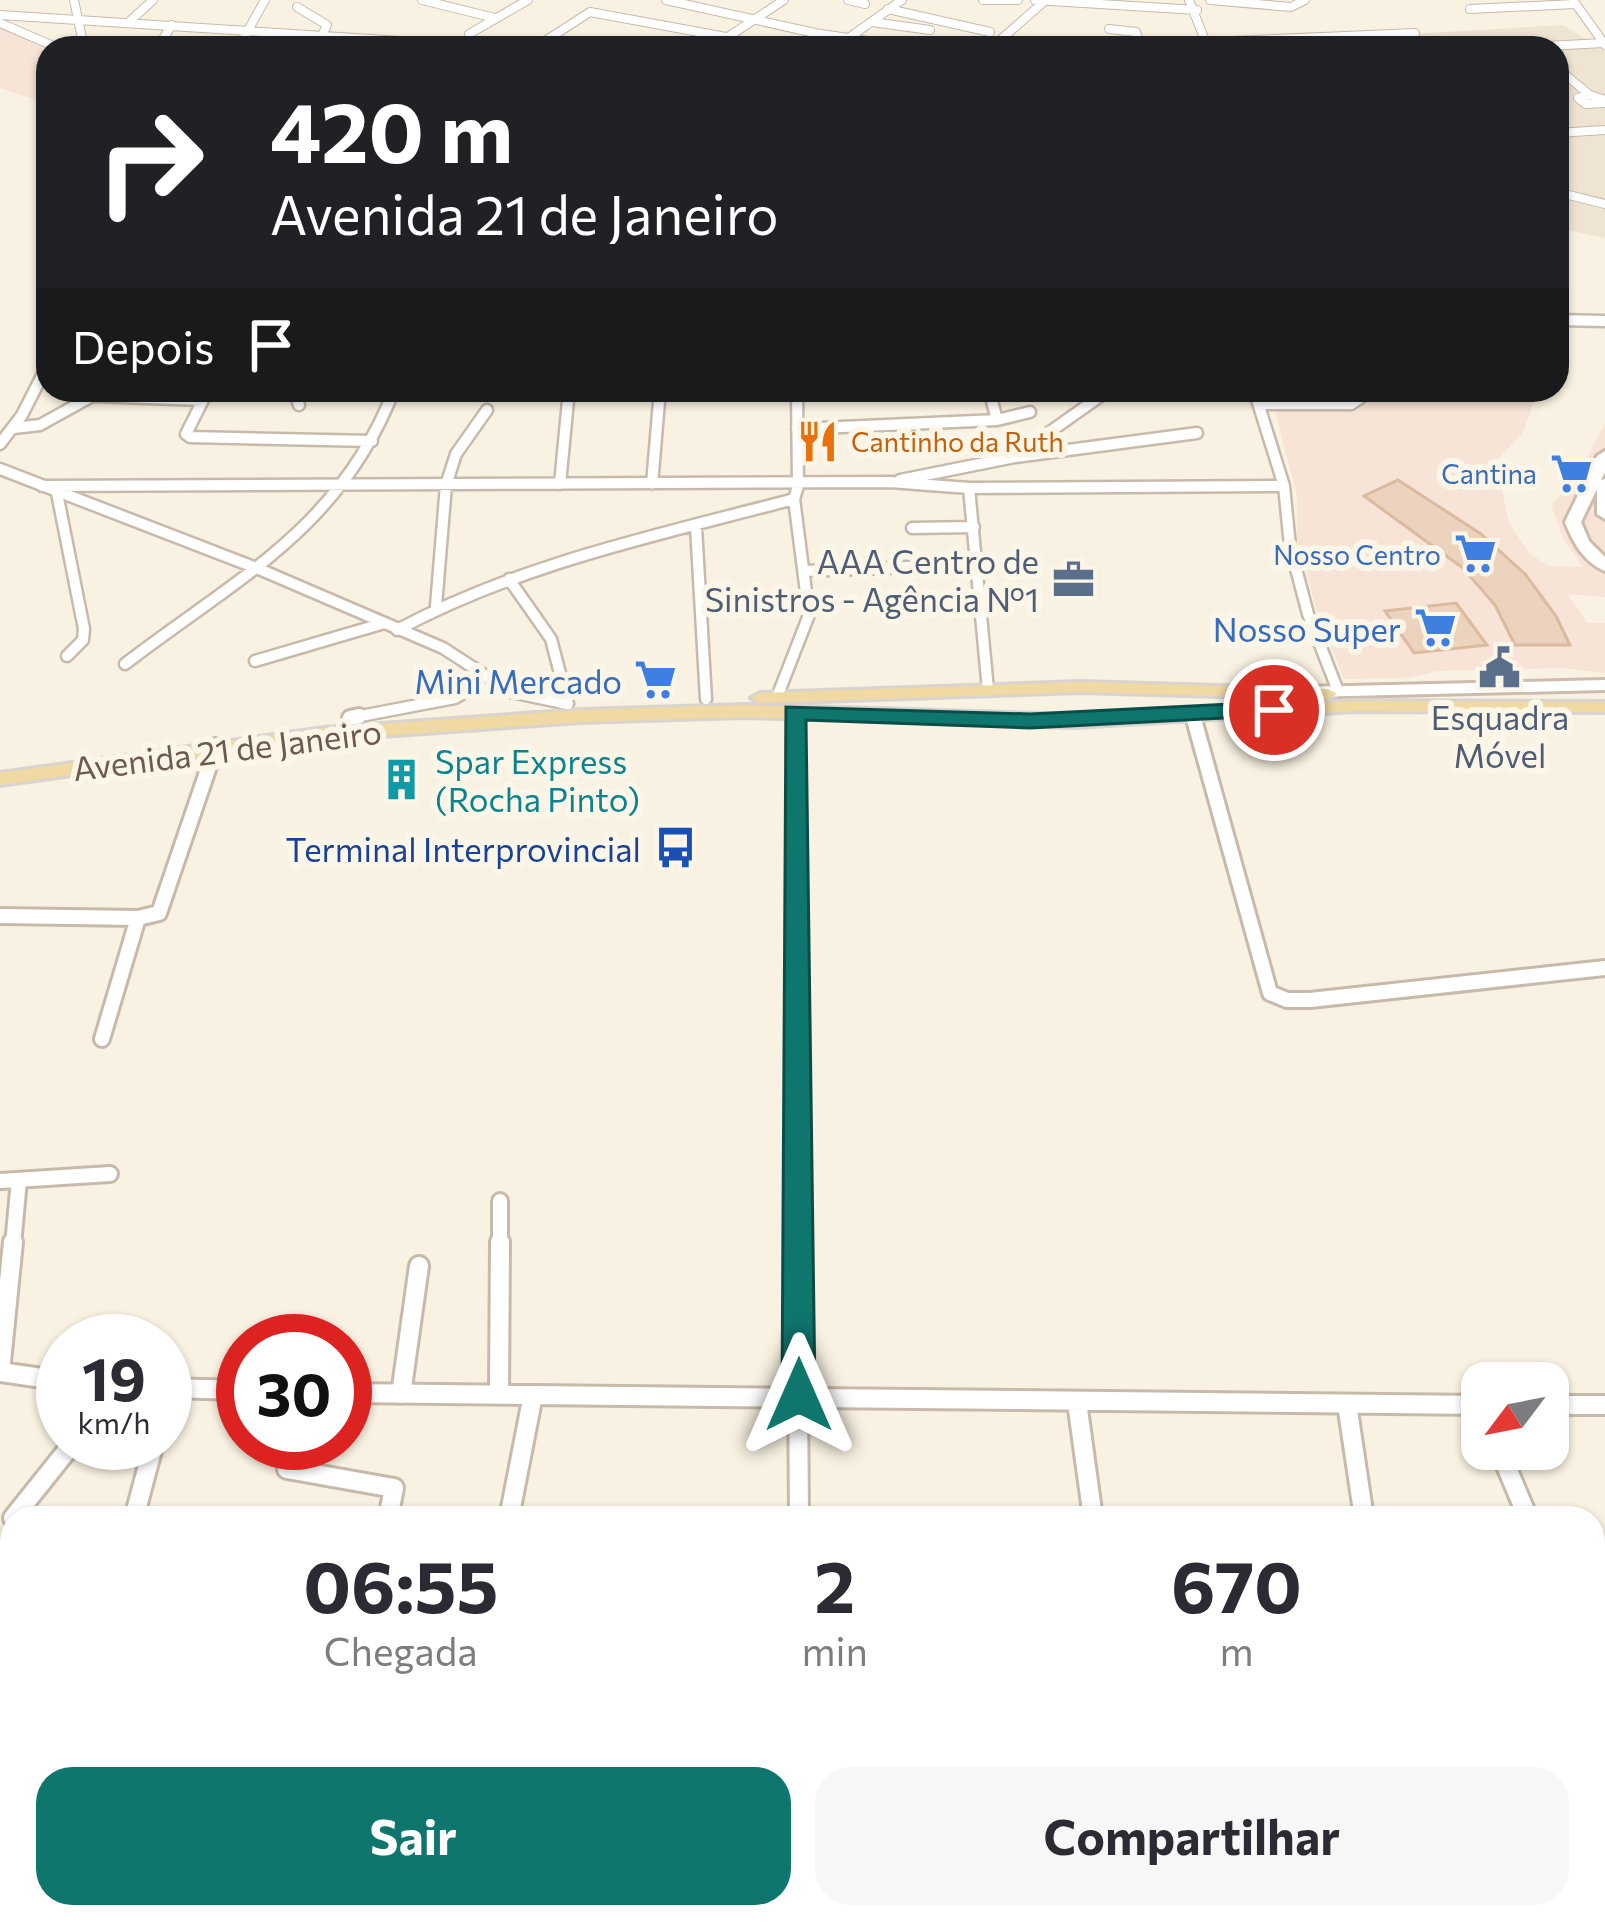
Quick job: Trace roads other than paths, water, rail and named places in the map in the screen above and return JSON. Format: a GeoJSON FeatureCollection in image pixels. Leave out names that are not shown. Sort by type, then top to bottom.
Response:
{"type":"FeatureCollection","features":[{"type":"Feature","properties":{"kind":"main road"},"geometry":{"type":"LineString","coordinates":[[1574,530],[1579,504],[1605,456]]}},
{"type":"Feature","properties":{"kind":"main road"},"geometry":{"type":"LineString","coordinates":[[1605,484],[1605,514]]}},
{"type":"Feature","properties":{"kind":"main road"},"geometry":{"type":"LineString","coordinates":[[1574,530],[1587,538],[1605,538]]}},
{"type":"Feature","properties":{"kind":"main road"},"geometry":{"type":"LineString","coordinates":[[1574,530],[1605,566]]}},
{"type":"Feature","properties":{"kind":"main road"},"geometry":{"type":"LineString","coordinates":[[1284,694],[1605,685]]}},
{"type":"Feature","properties":{"kind":"main road"},"geometry":{"type":"LineString","coordinates":[[1093,687],[1072,694],[1069,704],[1083,716],[1101,719]]}},
{"type":"Feature","properties":{"kind":"main road","name":"Avenida 21 de Janeiro"},"geometry":{"type":"LineString","coordinates":[[0,767],[350,718],[568,704],[1093,687],[1605,697]]}},
{"type":"Feature","properties":{"kind":"main road"},"geometry":{"type":"LineString","coordinates":[[996,690],[1035,702],[1037,712],[1030,721]]}},
{"type":"Feature","properties":{"kind":"main road","name":"Avenida 21 de Janeiro"},"geometry":{"type":"LineString","coordinates":[[0,779],[216,746],[545,718],[794,712],[1030,721],[1356,706],[1605,708]]}},
{"type":"Feature","properties":{"kind":"street"},"geometry":{"type":"LineString","coordinates":[[74,0],[82,36]]}},
{"type":"Feature","properties":{"kind":"street"},"geometry":{"type":"LineString","coordinates":[[130,21],[153,0]]}},
{"type":"Feature","properties":{"kind":"street"},"geometry":{"type":"LineString","coordinates":[[245,36],[265,0]]}},
{"type":"Feature","properties":{"kind":"street"},"geometry":{"type":"LineString","coordinates":[[422,0],[495,18]]}},
{"type":"Feature","properties":{"kind":"street"},"geometry":{"type":"LineString","coordinates":[[475,36],[469,34],[528,0]]}},
{"type":"Feature","properties":{"kind":"street"},"geometry":{"type":"LineString","coordinates":[[667,0],[844,36]]}},
{"type":"Feature","properties":{"kind":"street"},"geometry":{"type":"LineString","coordinates":[[728,36],[784,0]]}},
{"type":"Feature","properties":{"kind":"street"},"geometry":{"type":"LineString","coordinates":[[848,0],[865,4]]}},
{"type":"Feature","properties":{"kind":"street"},"geometry":{"type":"LineString","coordinates":[[851,36],[902,0]]}},
{"type":"Feature","properties":{"kind":"street"},"geometry":{"type":"LineString","coordinates":[[983,0],[1018,0]]}},
{"type":"Feature","properties":{"kind":"street"},"geometry":{"type":"LineString","coordinates":[[1035,0],[1197,10]]}},
{"type":"Feature","properties":{"kind":"street"},"geometry":{"type":"LineString","coordinates":[[1189,0],[1205,36]]}},
{"type":"Feature","properties":{"kind":"street"},"geometry":{"type":"LineString","coordinates":[[1210,0],[1291,7],[1305,0]]}},
{"type":"Feature","properties":{"kind":"street"},"geometry":{"type":"LineString","coordinates":[[1005,36],[1045,1]]}},
{"type":"Feature","properties":{"kind":"street"},"geometry":{"type":"LineString","coordinates":[[1470,9],[1574,2],[1604,44]]}},
{"type":"Feature","properties":{"kind":"street"},"geometry":{"type":"LineString","coordinates":[[297,8],[326,24],[326,35]]}},
{"type":"Feature","properties":{"kind":"street"},"geometry":{"type":"LineString","coordinates":[[888,10],[990,32]]}},
{"type":"Feature","properties":{"kind":"street"},"geometry":{"type":"LineString","coordinates":[[553,36],[590,12],[721,36]]}},
{"type":"Feature","properties":{"kind":"street"},"geometry":{"type":"LineString","coordinates":[[0,19],[130,21],[334,36]]}},
{"type":"Feature","properties":{"kind":"street"},"geometry":{"type":"LineString","coordinates":[[0,19],[36,37]]}},
{"type":"Feature","properties":{"kind":"street"},"geometry":{"type":"LineString","coordinates":[[872,22],[930,30]]}},
{"type":"Feature","properties":{"kind":"street"},"geometry":{"type":"LineString","coordinates":[[165,36],[172,26]]}},
{"type":"Feature","properties":{"kind":"street"},"geometry":{"type":"LineString","coordinates":[[1109,29],[1140,36]]}},
{"type":"Feature","properties":{"kind":"street"},"geometry":{"type":"LineString","coordinates":[[1381,36],[1415,33]]}},
{"type":"Feature","properties":{"kind":"street"},"geometry":{"type":"LineString","coordinates":[[1569,45],[1604,44]]}},
{"type":"Feature","properties":{"kind":"street"},"geometry":{"type":"LineString","coordinates":[[1569,78],[1605,101]]}},
{"type":"Feature","properties":{"kind":"street"},"geometry":{"type":"LineString","coordinates":[[1569,132],[1605,130]]}},
{"type":"Feature","properties":{"kind":"street"},"geometry":{"type":"LineString","coordinates":[[1569,195],[1605,204]]}},
{"type":"Feature","properties":{"kind":"street"},"geometry":{"type":"LineString","coordinates":[[1569,320],[1605,321]]}},
{"type":"Feature","properties":{"kind":"street"},"geometry":{"type":"LineString","coordinates":[[0,444],[36,387]]}},
{"type":"Feature","properties":{"kind":"street"},"geometry":{"type":"LineString","coordinates":[[14,428],[40,425],[81,402]]}},
{"type":"Feature","properties":{"kind":"street"},"geometry":{"type":"LineString","coordinates":[[202,402],[186,434],[190,437],[372,441]]}},
{"type":"Feature","properties":{"kind":"street"},"geometry":{"type":"LineString","coordinates":[[125,664],[259,569],[347,487],[389,402]]}},
{"type":"Feature","properties":{"kind":"street"},"geometry":{"type":"LineString","coordinates":[[560,484],[568,402]]}},
{"type":"Feature","properties":{"kind":"street"},"geometry":{"type":"LineString","coordinates":[[652,484],[659,402]]}},
{"type":"Feature","properties":{"kind":"street"},"geometry":{"type":"LineString","coordinates":[[777,697],[809,615],[796,493],[797,402]]}},
{"type":"Feature","properties":{"kind":"street"},"geometry":{"type":"LineString","coordinates":[[993,402],[998,420]]}},
{"type":"Feature","properties":{"kind":"street"},"geometry":{"type":"LineString","coordinates":[[1015,457],[1091,402]]}},
{"type":"Feature","properties":{"kind":"street"},"geometry":{"type":"LineString","coordinates":[[1337,691],[1296,568],[1284,486],[1259,404],[1357,402]]}},
{"type":"Feature","properties":{"kind":"street"},"geometry":{"type":"LineString","coordinates":[[436,606],[446,485],[456,454],[487,410]]}},
{"type":"Feature","properties":{"kind":"street"},"geometry":{"type":"LineString","coordinates":[[797,429],[998,420],[1030,412]]}},
{"type":"Feature","properties":{"kind":"street"},"geometry":{"type":"LineString","coordinates":[[42,486],[148,482],[347,487],[652,484],[796,493],[1198,433]]}},
{"type":"Feature","properties":{"kind":"street"},"geometry":{"type":"LineString","coordinates":[[0,469],[259,569],[442,648],[511,692],[568,704],[551,639],[508,579]]}},
{"type":"Feature","properties":{"kind":"street"},"geometry":{"type":"LineString","coordinates":[[890,482],[969,488],[1284,486]]}},
{"type":"Feature","properties":{"kind":"street"},"geometry":{"type":"LineString","coordinates":[[969,488],[996,690]]}},
{"type":"Feature","properties":{"kind":"street"},"geometry":{"type":"LineString","coordinates":[[57,493],[84,634],[67,656]]}},
{"type":"Feature","properties":{"kind":"street"},"geometry":{"type":"LineString","coordinates":[[397,630],[436,606],[508,579],[696,527],[796,493]]}},
{"type":"Feature","properties":{"kind":"street"},"geometry":{"type":"LineString","coordinates":[[696,527],[706,700]]}},
{"type":"Feature","properties":{"kind":"street"},"geometry":{"type":"LineString","coordinates":[[912,528],[974,527]]}},
{"type":"Feature","properties":{"kind":"street"},"geometry":{"type":"LineString","coordinates":[[804,571],[909,567]]}},
{"type":"Feature","properties":{"kind":"street"},"geometry":{"type":"LineString","coordinates":[[254,661],[381,624]]}},
{"type":"Feature","properties":{"kind":"street"},"geometry":{"type":"LineString","coordinates":[[350,718],[455,698],[476,686],[478,672]]}},
{"type":"Feature","properties":{"kind":"street"},"geometry":{"type":"LineString","coordinates":[[794,712],[799,1506]]}},
{"type":"Feature","properties":{"kind":"street"},"geometry":{"type":"LineString","coordinates":[[1192,713],[1270,994],[1310,1000],[1605,968]]}},
{"type":"Feature","properties":{"kind":"street"},"geometry":{"type":"LineString","coordinates":[[0,916],[138,918],[163,910],[216,746]]}},
{"type":"Feature","properties":{"kind":"street"},"geometry":{"type":"LineString","coordinates":[[102,1039],[138,918]]}},
{"type":"Feature","properties":{"kind":"street"},"geometry":{"type":"LineString","coordinates":[[0,1181],[110,1174]]}},
{"type":"Feature","properties":{"kind":"street"},"geometry":{"type":"LineString","coordinates":[[19,1180],[0,1372],[36,1377]]}},
{"type":"Feature","properties":{"kind":"street"},"geometry":{"type":"LineString","coordinates":[[499,1394],[500,1201]]}},
{"type":"Feature","properties":{"kind":"street"},"geometry":{"type":"LineString","coordinates":[[401,1394],[419,1266]]}},
{"type":"Feature","properties":{"kind":"street"},"geometry":{"type":"LineString","coordinates":[[372,1393],[1461,1406]]}},
{"type":"Feature","properties":{"kind":"street"},"geometry":{"type":"LineString","coordinates":[[511,1506],[533,1395]]}},
{"type":"Feature","properties":{"kind":"street"},"geometry":{"type":"LineString","coordinates":[[1077,1402],[1091,1506]]}},
{"type":"Feature","properties":{"kind":"street"},"geometry":{"type":"LineString","coordinates":[[1347,1404],[1362,1506]]}},
{"type":"Feature","properties":{"kind":"street"},"geometry":{"type":"LineString","coordinates":[[1569,1405],[1605,1406]]}},
{"type":"Feature","properties":{"kind":"street"},"geometry":{"type":"LineString","coordinates":[[22,1506],[51,1470]]}},
{"type":"Feature","properties":{"kind":"street"},"geometry":{"type":"LineString","coordinates":[[137,1506],[147,1470]]}},
{"type":"Feature","properties":{"kind":"street"},"geometry":{"type":"LineString","coordinates":[[293,1470],[394,1488],[390,1506]]}},
{"type":"Feature","properties":{"kind":"street"},"geometry":{"type":"LineString","coordinates":[[1508,1470],[1523,1506]]}},
{"type":"Feature","properties":{"kind":"place","name":"Cantinho da Ruth"},"geometry":{"type":"Point","coordinates":[817,441]}},
{"type":"Feature","properties":{"kind":"place","name":"Cantina"},"geometry":{"type":"Point","coordinates":[1571,473]}},
{"type":"Feature","properties":{"kind":"place","name":"Nosso Centro"},"geometry":{"type":"Point","coordinates":[1475,554]}},
{"type":"Feature","properties":{"kind":"place","name":"AAA Centro de Sinistros - Agência Nº1"},"geometry":{"type":"Point","coordinates":[1073,579]}},
{"type":"Feature","properties":{"kind":"place","name":"Nosso Super"},"geometry":{"type":"Point","coordinates":[1435,628]}},
{"type":"Feature","properties":{"kind":"place","name":"Esquadra Móvel"},"geometry":{"type":"Point","coordinates":[1500,668]}},
{"type":"Feature","properties":{"kind":"place","name":"Mini Mercado"},"geometry":{"type":"Point","coordinates":[656,680]}},
{"type":"Feature","properties":{"kind":"place","name":"Spar Express (Rocha Pinto)"},"geometry":{"type":"Point","coordinates":[401,779]}},
{"type":"Feature","properties":{"kind":"place","name":"Terminal Interprovincial"},"geometry":{"type":"Point","coordinates":[675,848]}}]}
